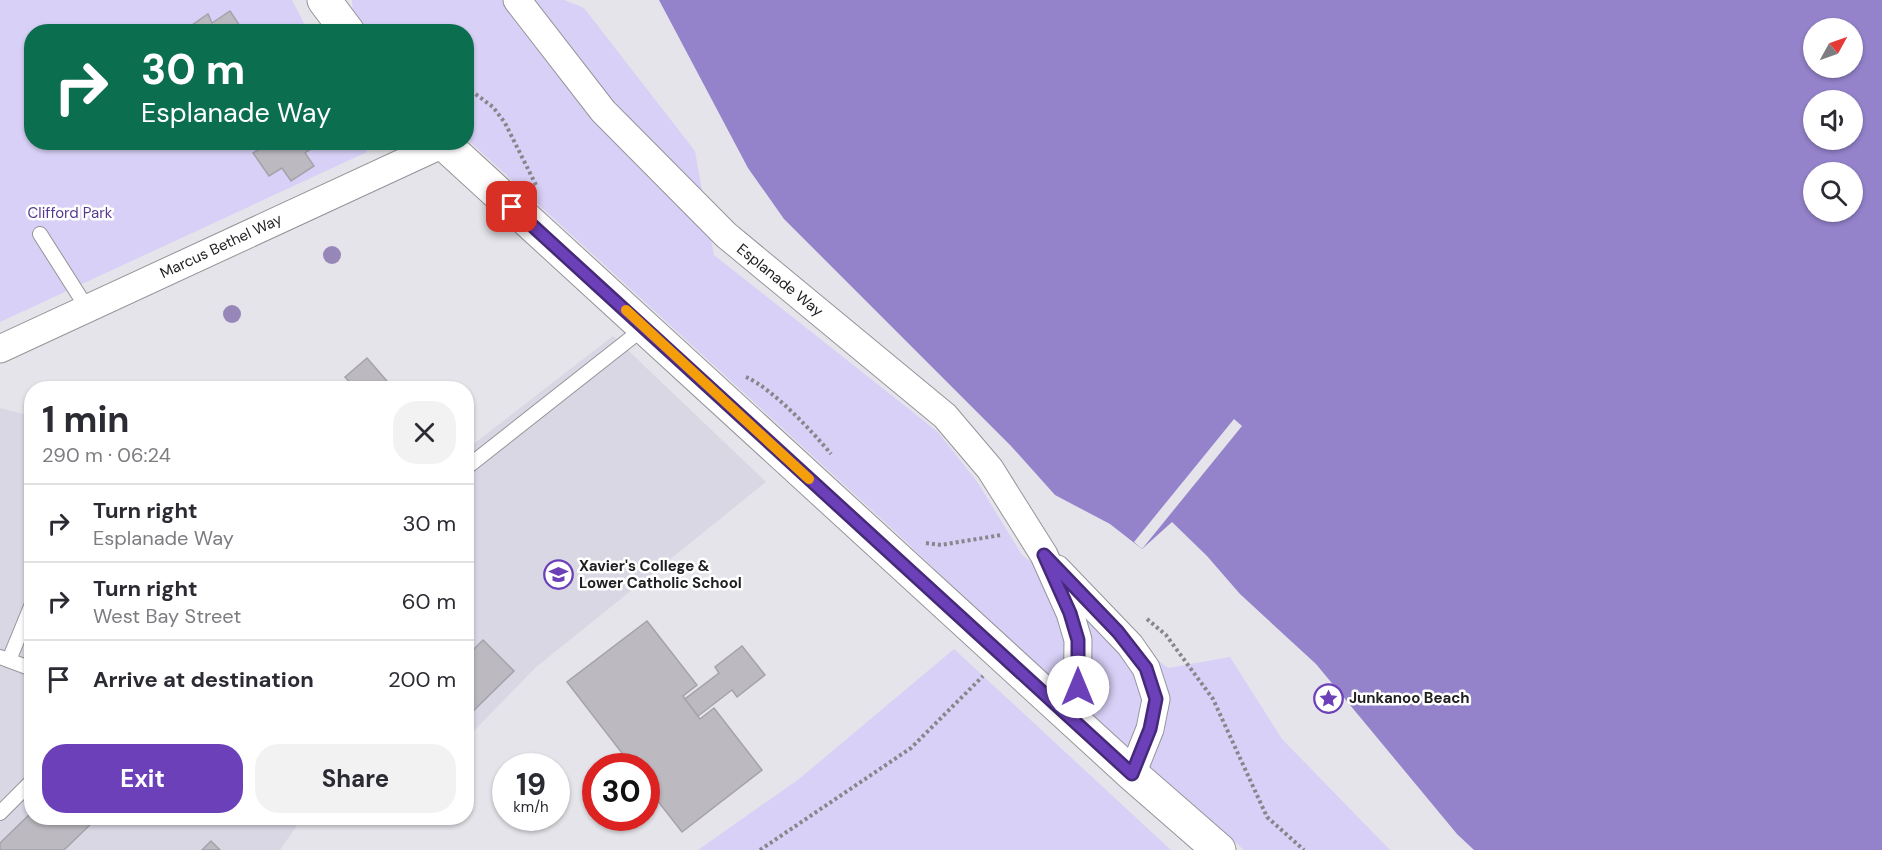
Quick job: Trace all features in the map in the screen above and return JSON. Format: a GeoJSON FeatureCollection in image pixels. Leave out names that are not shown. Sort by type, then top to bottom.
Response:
{"type":"FeatureCollection","features":[{"type":"Feature","properties":{"kind":"highway"},"geometry":{"type":"LineString","coordinates":[[324,0],[342,24]]}},
{"type":"Feature","properties":{"kind":"highway"},"geometry":{"type":"LineString","coordinates":[[450,150],[1077,724],[1219,850]]}},
{"type":"Feature","properties":{"kind":"street","name":"Esplanade Way"},"geometry":{"type":"LineString","coordinates":[[517,0],[603,111],[726,235],[945,416],[990,469],[1044,555],[1070,613],[1078,640],[1077,724]]}},
{"type":"Feature","properties":{"kind":"street","name":"Marcus Bethel Way"},"geometry":{"type":"LineString","coordinates":[[0,349],[427,150]]}},
{"type":"Feature","properties":{"kind":"street","name":"Esplanade Way"},"geometry":{"type":"LineString","coordinates":[[1044,555],[1122,636],[1146,668],[1156,699],[1150,729],[1132,774]]}},
{"type":"Feature","properties":{"kind":"lane"},"geometry":{"type":"LineString","coordinates":[[40,234],[87,308]]}},
{"type":"Feature","properties":{"kind":"lane"},"geometry":{"type":"LineString","coordinates":[[474,462],[645,327]]}},
{"type":"Feature","properties":{"kind":"lane"},"geometry":{"type":"LineString","coordinates":[[24,619],[4,658],[24,666]]}},
{"type":"Feature","properties":{"kind":"lane"},"geometry":{"type":"LineString","coordinates":[[0,813],[24,789]]}},
{"type":"Feature","properties":{"kind":"path"},"geometry":{"type":"LineString","coordinates":[[474,93],[493,107],[505,123],[543,194]]}},
{"type":"Feature","properties":{"kind":"path"},"geometry":{"type":"LineString","coordinates":[[737,374],[761,386],[812,430],[834,458]]}},
{"type":"Feature","properties":{"kind":"path"},"geometry":{"type":"LineString","coordinates":[[921,540],[928,544],[941,545],[1029,530]]}},
{"type":"Feature","properties":{"kind":"path"},"geometry":{"type":"LineString","coordinates":[[1139,612],[1166,635],[1213,699],[1267,817],[1304,850]]}},
{"type":"Feature","properties":{"kind":"path"},"geometry":{"type":"LineString","coordinates":[[760,850],[912,748],[1003,656]]}},
{"type":"Feature","properties":{"kind":"shaded area"},"geometry":{"type":"Polygon","coordinates":[[[659,0],[1882,0],[1882,850],[1474,850],[1457,834],[1316,664],[1240,594],[1207,556],[1172,522],[1142,549],[1110,524],[1055,495],[1011,446],[784,219],[748,168],[659,0]]]}},
{"type":"Feature","properties":{"kind":"shaded area","name":"Xavier's College & Lower Catholic School"},"geometry":{"type":"Polygon","coordinates":[[[613,336],[766,482],[535,668],[474,731],[474,444],[613,336]]]}},
{"type":"Feature","properties":{"kind":"shaded area"},"geometry":{"type":"Polygon","coordinates":[[[0,408],[24,414],[24,825],[297,825],[280,850],[0,850],[0,408]]]}},
{"type":"Feature","properties":{"kind":"green space","name":"Clifford Park"},"geometry":{"type":"Polygon","coordinates":[[[0,0],[292,0],[304,24],[24,24],[24,150],[366,150],[367,152],[0,322],[0,0]]]}},
{"type":"Feature","properties":{"kind":"green space"},"geometry":{"type":"Polygon","coordinates":[[[352,0],[564,0],[584,8],[695,151],[714,255],[938,432],[978,483],[1022,555],[1168,668],[1230,657],[1282,739],[1390,850],[1244,850],[1013,644],[901,537],[474,145],[474,24],[362,24],[353,12],[352,0]]]}},
{"type":"Feature","properties":{"kind":"green space"},"geometry":{"type":"Polygon","coordinates":[[[954,649],[1171,850],[698,850],[799,779],[954,649]]]}},
{"type":"Feature","properties":{"kind":"pier"},"geometry":{"type":"Polygon","coordinates":[[[1234,419],[1242,426],[1142,549],[1134,542],[1234,419]]]}},
{"type":"Feature","properties":{"kind":"building"},"geometry":{"type":"Polygon","coordinates":[[[230,11],[239,24],[194,24],[208,14],[212,23],[230,11]]]}},
{"type":"Feature","properties":{"kind":"building"},"geometry":{"type":"Polygon","coordinates":[[[258,150],[309,150],[305,153],[314,166],[291,181],[282,168],[269,176],[253,153],[258,150]]]}},
{"type":"Feature","properties":{"kind":"building"},"geometry":{"type":"Polygon","coordinates":[[[367,358],[387,381],[349,381],[345,377],[367,358]]]}},
{"type":"Feature","properties":{"kind":"building"},"geometry":{"type":"Polygon","coordinates":[[[647,621],[697,685],[683,696],[700,719],[714,708],[762,770],[682,832],[660,804],[660,753],[622,753],[567,682],[647,621]]]}},
{"type":"Feature","properties":{"kind":"building"},"geometry":{"type":"Polygon","coordinates":[[[483,640],[514,671],[474,710],[474,649],[483,640]]]}},
{"type":"Feature","properties":{"kind":"building"},"geometry":{"type":"Polygon","coordinates":[[[742,646],[765,675],[737,697],[732,690],[698,716],[685,699],[719,673],[715,667],[742,646]]]}},
{"type":"Feature","properties":{"kind":"building"},"geometry":{"type":"Polygon","coordinates":[[[24,820],[24,825],[90,825],[64,850],[0,850],[0,843],[24,820]]]}},
{"type":"Feature","properties":{"kind":"building"},"geometry":{"type":"Polygon","coordinates":[[[211,841],[220,850],[202,850],[211,841]]]}},
{"type":"Feature","properties":{"kind":"slow traffic"},"geometry":{"type":"LineString","coordinates":[[626,310],[809,479]]}},
{"type":"Feature","properties":{"kind":"place","name":"Xavier's College & Lower Catholic School"},"geometry":{"type":"Point","coordinates":[558,575]}},
{"type":"Feature","properties":{"kind":"place","name":"Junkanoo Beach"},"geometry":{"type":"Point","coordinates":[1328,698]}},
{"type":"Feature","properties":{"kind":"route"},"geometry":{"type":"LineString","coordinates":[[512,207],[1132,774],[1150,729],[1156,699],[1146,668],[1130,645],[1106,618],[1044,555],[1070,613],[1078,640],[1078,687]]}}]}
